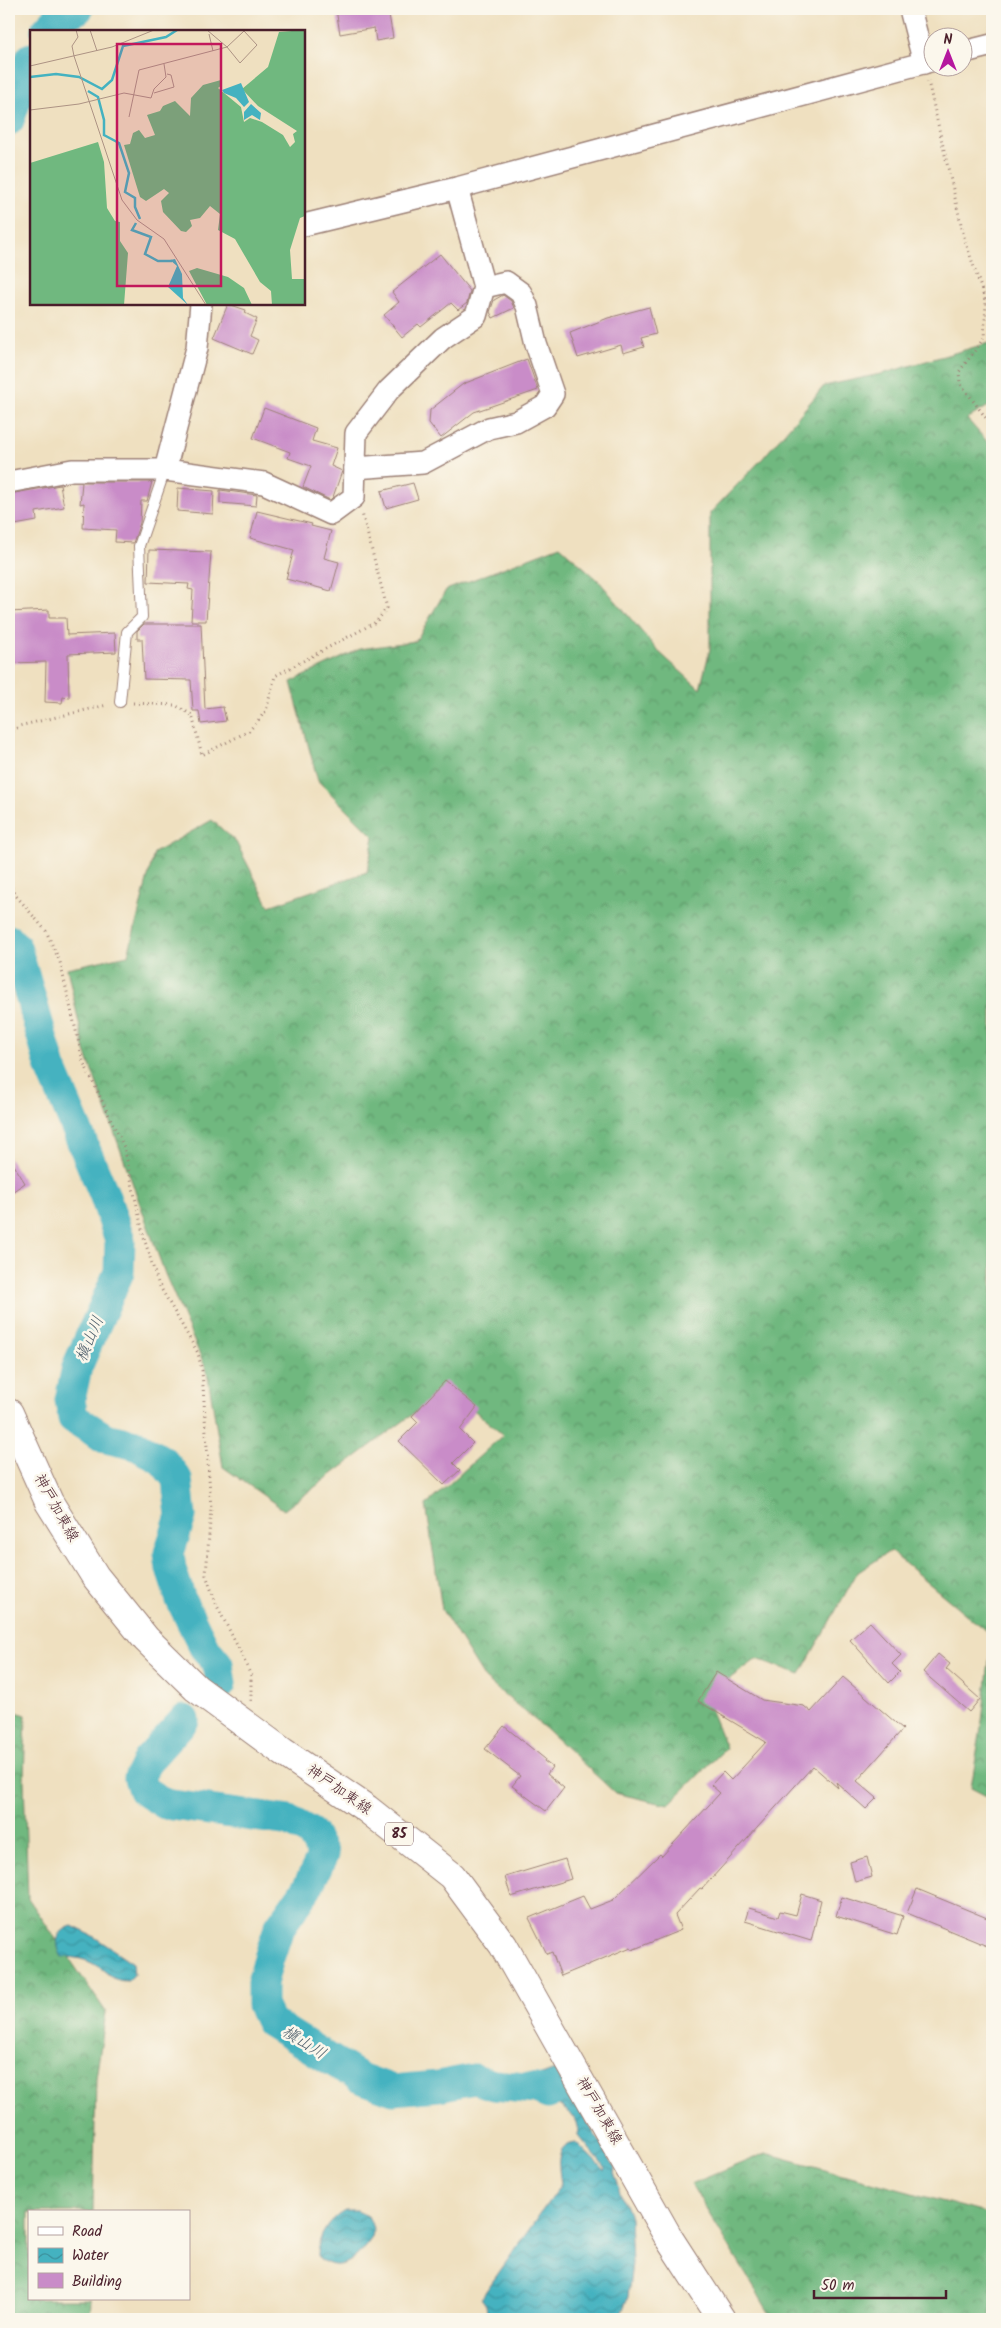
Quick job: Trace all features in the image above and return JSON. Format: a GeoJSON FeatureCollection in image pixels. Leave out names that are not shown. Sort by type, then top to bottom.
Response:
{"type":"FeatureCollection","features":[{"type":"Feature","properties":{"kind":"main road","name":"神戸加東線"},"geometry":{"type":"LineString","coordinates":[[9,1413],[49,1502],[95,1576],[146,1639],[196,1688],[367,1808],[452,1876],[503,1945],[670,2240],[721,2319]]}},
{"type":"Feature","properties":{"kind":"street"},"geometry":{"type":"LineString","coordinates":[[910,9],[924,47]]}},
{"type":"Feature","properties":{"kind":"street"},"geometry":{"type":"LineString","coordinates":[[974,50],[992,45]]}},
{"type":"Feature","properties":{"kind":"street"},"geometry":{"type":"LineString","coordinates":[[305,224],[457,188],[924,62]]}},
{"type":"Feature","properties":{"kind":"street"},"geometry":{"type":"LineString","coordinates":[[9,482],[72,470],[165,470],[264,483],[331,514],[354,497],[356,433],[389,390],[443,338],[476,316],[484,287],[457,188]]}},
{"type":"Feature","properties":{"kind":"street"},"geometry":{"type":"LineString","coordinates":[[355,468],[423,463],[489,428],[516,422],[544,406],[552,394],[521,293],[506,282],[484,287]]}},
{"type":"Feature","properties":{"kind":"street"},"geometry":{"type":"LineString","coordinates":[[165,470],[197,348],[201,305]]}},
{"type":"Feature","properties":{"kind":"lane"},"geometry":{"type":"LineString","coordinates":[[120,702],[127,632],[142,617],[139,546],[165,470]]}},
{"type":"Feature","properties":{"kind":"path"},"geometry":{"type":"LineString","coordinates":[[932,78],[964,237],[986,304],[984,338],[959,372],[960,382],[986,418]]}},
{"type":"Feature","properties":{"kind":"path"},"geometry":{"type":"LineString","coordinates":[[9,735],[19,726],[120,702],[175,705],[192,715],[202,755],[248,731],[266,711],[275,676],[376,622],[387,608],[360,507],[354,497]]}},
{"type":"Feature","properties":{"kind":"path"},"geometry":{"type":"LineString","coordinates":[[9,878],[13,892],[46,932],[60,962],[83,1061],[124,1147],[144,1238],[158,1283],[198,1353],[202,1371],[210,1500],[206,1575],[217,1606],[251,1676],[251,1706],[247,1725]]}},
{"type":"Feature","properties":{"kind":"green space"},"geometry":{"type":"Polygon","coordinates":[[[992,342],[992,404],[967,419],[992,447],[992,1636],[890,1551],[857,1573],[800,1674],[757,1659],[705,1696],[726,1748],[668,1805],[615,1793],[546,1729],[485,1679],[442,1610],[426,1505],[503,1435],[448,1388],[284,1510],[223,1467],[207,1371],[165,1274],[85,1051],[67,968],[128,955],[154,853],[212,820],[236,842],[269,906],[367,872],[374,837],[318,781],[291,682],[360,649],[416,641],[446,590],[560,546],[598,580],[658,651],[700,689],[710,649],[710,513],[763,458],[824,386],[885,373],[992,342]]]}},
{"type":"Feature","properties":{"kind":"green space"},"geometry":{"type":"Polygon","coordinates":[[[992,1636],[992,1799],[971,1788],[982,1721],[992,1636]]]}},
{"type":"Feature","properties":{"kind":"green space"},"geometry":{"type":"Polygon","coordinates":[[[9,1710],[26,1715],[24,1781],[28,1898],[106,2012],[96,2078],[93,2210],[28,2210],[28,2300],[91,2300],[90,2319],[9,2319],[9,1710]]]}},
{"type":"Feature","properties":{"kind":"green space"},"geometry":{"type":"Polygon","coordinates":[[[766,2153],[992,2215],[992,2319],[773,2319],[691,2184],[766,2153]]]}},
{"type":"Feature","properties":{"kind":"water"},"geometry":{"type":"Polygon","coordinates":[[[72,1926],[93,1936],[133,1963],[134,1975],[128,1981],[118,1980],[89,1962],[76,1958],[62,1957],[59,1952],[58,1938],[63,1931],[72,1926]]]}},
{"type":"Feature","properties":{"kind":"water"},"geometry":{"type":"Polygon","coordinates":[[[555,2070],[615,2167],[614,2176],[630,2217],[632,2263],[628,2297],[619,2319],[488,2319],[486,2305],[481,2298],[561,2184],[559,2158],[564,2147],[576,2142],[604,2170],[605,2168],[578,2135],[576,2123],[570,2113],[562,2107],[540,2099],[505,2093],[506,2080],[523,2082],[555,2070]]]}},
{"type":"Feature","properties":{"kind":"water"},"geometry":{"type":"Polygon","coordinates":[[[345,2211],[357,2211],[368,2216],[373,2231],[372,2236],[359,2254],[348,2262],[336,2265],[330,2264],[317,2256],[319,2242],[329,2224],[345,2211]]]}},
{"type":"Feature","properties":{"kind":"building"},"geometry":{"type":"Polygon","coordinates":[[[336,9],[388,9],[393,38],[376,41],[374,28],[340,34],[336,9]]]}},
{"type":"Feature","properties":{"kind":"building"},"geometry":{"type":"Polygon","coordinates":[[[440,254],[470,291],[467,303],[458,310],[451,303],[421,327],[418,324],[402,337],[384,315],[399,302],[392,292],[440,254]]]}},
{"type":"Feature","properties":{"kind":"building"},"geometry":{"type":"Polygon","coordinates":[[[503,295],[511,301],[514,308],[493,318],[490,312],[494,300],[503,295]]]}},
{"type":"Feature","properties":{"kind":"building"},"geometry":{"type":"Polygon","coordinates":[[[228,305],[246,310],[245,313],[257,319],[250,336],[258,340],[252,354],[214,338],[228,305]]]}},
{"type":"Feature","properties":{"kind":"building"},"geometry":{"type":"Polygon","coordinates":[[[649,307],[656,334],[641,338],[644,347],[623,353],[621,345],[578,358],[570,333],[608,318],[649,307]]]}},
{"type":"Feature","properties":{"kind":"building"},"geometry":{"type":"Polygon","coordinates":[[[527,359],[538,390],[474,412],[441,438],[429,423],[430,410],[463,384],[527,359]]]}},
{"type":"Feature","properties":{"kind":"building"},"geometry":{"type":"Polygon","coordinates":[[[264,408],[316,428],[312,441],[337,448],[331,466],[342,471],[333,497],[330,500],[303,487],[311,466],[288,458],[290,452],[253,438],[264,408]]]}},
{"type":"Feature","properties":{"kind":"building"},"geometry":{"type":"Polygon","coordinates":[[[82,482],[152,482],[147,501],[141,501],[140,523],[133,543],[115,542],[116,530],[83,528],[84,503],[80,504],[82,482]]]}},
{"type":"Feature","properties":{"kind":"building"},"geometry":{"type":"Polygon","coordinates":[[[413,483],[418,499],[386,508],[381,491],[413,483]]]}},
{"type":"Feature","properties":{"kind":"building"},"geometry":{"type":"Polygon","coordinates":[[[60,485],[64,507],[36,512],[37,521],[9,526],[9,494],[60,485]]]}},
{"type":"Feature","properties":{"kind":"building"},"geometry":{"type":"Polygon","coordinates":[[[178,488],[214,491],[213,514],[177,511],[178,488]]]}},
{"type":"Feature","properties":{"kind":"building"},"geometry":{"type":"Polygon","coordinates":[[[220,490],[257,495],[256,506],[220,503],[220,490]]]}},
{"type":"Feature","properties":{"kind":"building"},"geometry":{"type":"Polygon","coordinates":[[[257,511],[312,524],[311,526],[331,531],[324,558],[339,562],[331,591],[286,579],[294,550],[250,538],[257,511]]]}},
{"type":"Feature","properties":{"kind":"building"},"geometry":{"type":"Polygon","coordinates":[[[149,550],[211,552],[206,621],[191,621],[193,590],[188,589],[189,584],[148,582],[149,550]]]}},
{"type":"Feature","properties":{"kind":"building"},"geometry":{"type":"Polygon","coordinates":[[[49,610],[49,618],[66,618],[67,635],[115,633],[116,652],[68,654],[69,698],[63,697],[62,703],[45,702],[46,662],[9,663],[9,612],[49,610]]]}},
{"type":"Feature","properties":{"kind":"building"},"geometry":{"type":"Polygon","coordinates":[[[144,624],[201,624],[205,709],[223,707],[226,721],[201,724],[199,711],[193,711],[191,680],[144,679],[142,639],[137,639],[137,631],[144,624]]]}},
{"type":"Feature","properties":{"kind":"building"},"geometry":{"type":"Polygon","coordinates":[[[9,1157],[25,1183],[9,1194],[9,1157]]]}},
{"type":"Feature","properties":{"kind":"building"},"geometry":{"type":"Polygon","coordinates":[[[445,1381],[477,1407],[460,1430],[473,1443],[453,1463],[460,1470],[444,1485],[399,1441],[418,1422],[412,1416],[445,1381]]]}},
{"type":"Feature","properties":{"kind":"building"},"geometry":{"type":"Polygon","coordinates":[[[870,1622],[901,1655],[892,1664],[900,1672],[889,1683],[850,1640],[870,1622]]]}},
{"type":"Feature","properties":{"kind":"building"},"geometry":{"type":"Polygon","coordinates":[[[938,1654],[950,1664],[946,1669],[980,1699],[969,1712],[923,1672],[938,1654]]]}},
{"type":"Feature","properties":{"kind":"building"},"geometry":{"type":"Polygon","coordinates":[[[716,1672],[762,1700],[804,1706],[811,1712],[843,1677],[903,1729],[857,1781],[877,1798],[866,1809],[836,1782],[838,1788],[813,1766],[702,1889],[700,1888],[675,1915],[681,1930],[632,1950],[631,1947],[561,1976],[552,1952],[547,1954],[529,1918],[583,1896],[590,1909],[613,1900],[660,1854],[662,1856],[720,1793],[711,1785],[723,1772],[731,1780],[766,1742],[698,1701],[716,1672]]]}},
{"type":"Feature","properties":{"kind":"building"},"geometry":{"type":"Polygon","coordinates":[[[504,1726],[545,1759],[544,1761],[552,1767],[547,1774],[564,1788],[546,1811],[512,1786],[520,1776],[485,1749],[504,1726]]]}},
{"type":"Feature","properties":{"kind":"building"},"geometry":{"type":"Polygon","coordinates":[[[867,1857],[872,1877],[855,1882],[850,1862],[867,1857]]]}},
{"type":"Feature","properties":{"kind":"building"},"geometry":{"type":"Polygon","coordinates":[[[565,1859],[571,1879],[511,1897],[505,1877],[565,1859]]]}},
{"type":"Feature","properties":{"kind":"building"},"geometry":{"type":"Polygon","coordinates":[[[917,1889],[992,1920],[992,1948],[907,1913],[917,1889]]]}},
{"type":"Feature","properties":{"kind":"building"},"geometry":{"type":"Polygon","coordinates":[[[802,1894],[821,1900],[811,1941],[745,1921],[749,1908],[778,1917],[780,1911],[796,1915],[802,1894]]]}},
{"type":"Feature","properties":{"kind":"building"},"geometry":{"type":"Polygon","coordinates":[[[842,1897],[903,1916],[897,1935],[836,1916],[842,1897]]]}},
{"type":"Feature","properties":{"kind":"waterway"},"geometry":{"type":"LineString","coordinates":[[47,30],[59,17],[78,9]]}},
{"type":"Feature","properties":{"kind":"waterway"},"geometry":{"type":"LineString","coordinates":[[9,120],[30,61]]}},
{"type":"Feature","properties":{"kind":"waterway","name":"槇山川"},"geometry":{"type":"LineString","coordinates":[[9,940],[16,947],[51,1068],[104,1194],[120,1240],[119,1272],[77,1367],[70,1400],[73,1418],[105,1438],[136,1445],[163,1461],[177,1479],[181,1516],[169,1553],[171,1569],[181,1600],[204,1647],[218,1664],[221,1684]]}},
{"type":"Feature","properties":{"kind":"waterway","name":"槇山川"},"geometry":{"type":"LineString","coordinates":[[184,1720],[147,1761],[139,1778],[143,1790],[165,1804],[290,1821],[311,1833],[323,1855],[307,1888],[279,1928],[269,1958],[262,1983],[262,2005],[270,2022],[360,2078],[393,2090],[438,2086],[474,2079],[494,2085],[536,2089],[548,2094]]}}]}
